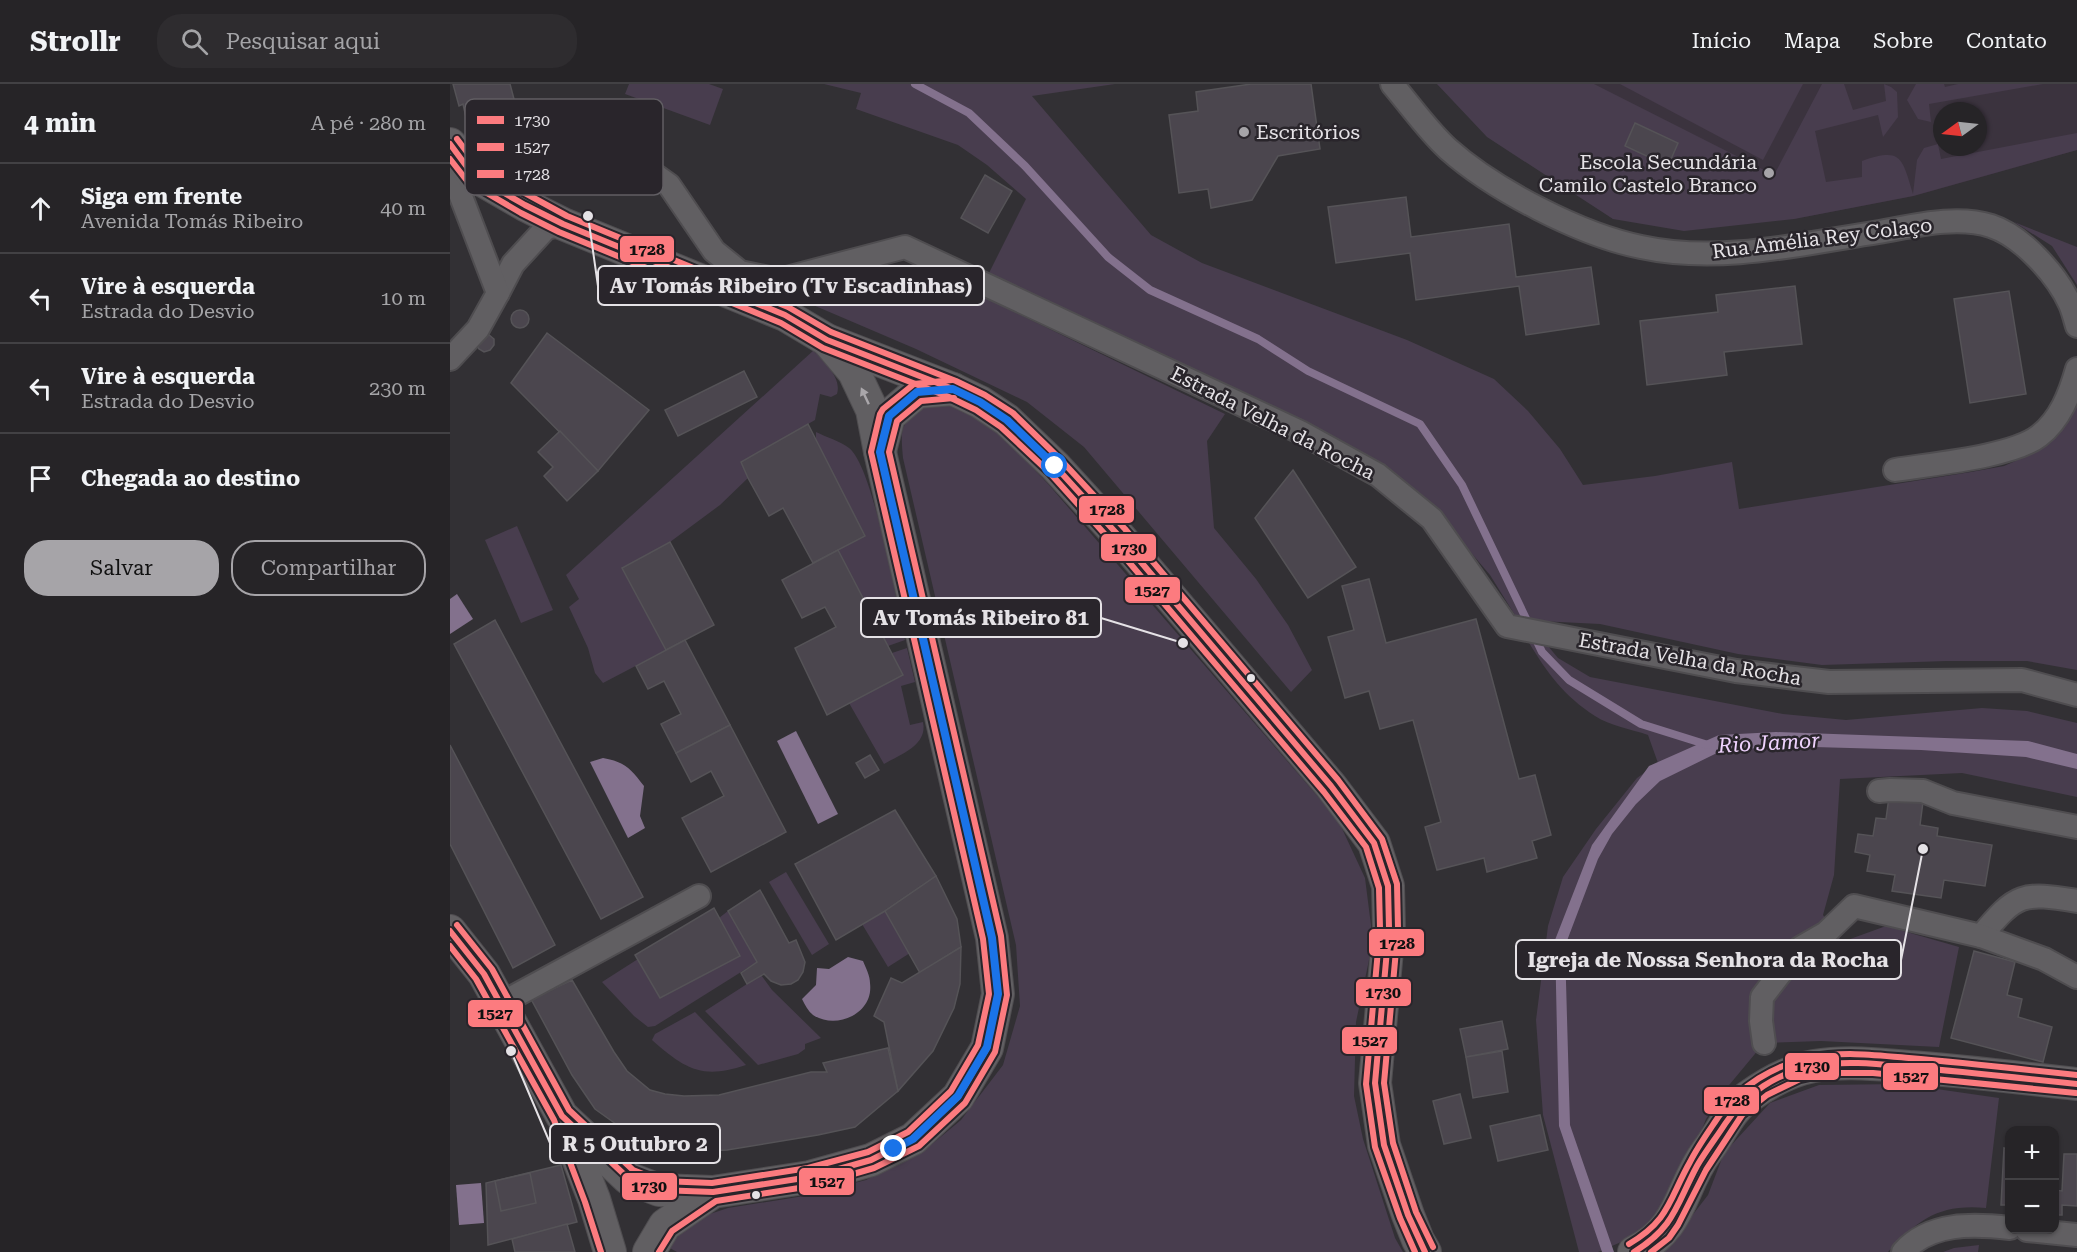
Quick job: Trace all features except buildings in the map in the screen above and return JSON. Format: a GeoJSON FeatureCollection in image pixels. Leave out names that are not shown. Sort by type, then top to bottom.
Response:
{"type":"FeatureCollection","features":[{"type":"Feature","properties":{"kind":"street","name":"Rua Amélia Rey Colaço"},"geometry":{"type":"LineString","coordinates":[[1392,84],[1446,148],[1470,167],[1558,217],[1600,235],[1640,247],[1684,254],[1728,253],[1923,225],[1962,221],[1991,226],[2011,235],[2031,251],[2055,280],[2070,304],[2077,326]]}},
{"type":"Feature","properties":{"kind":"street"},"geometry":{"type":"LineString","coordinates":[[456,166],[465,193]]}},
{"type":"Feature","properties":{"kind":"street","name":"Estrada Velha da Rocha"},"geometry":{"type":"LineString","coordinates":[[663,181],[669,185],[714,251],[740,272],[779,280],[905,247],[1300,432],[1378,475],[1431,519],[1507,626],[1736,671],[1829,682],[2022,680],[2077,695]]}},
{"type":"Feature","properties":{"kind":"street"},"geometry":{"type":"LineString","coordinates":[[466,195],[498,293]]}},
{"type":"Feature","properties":{"kind":"street"},"geometry":{"type":"LineString","coordinates":[[507,195],[563,224],[785,315],[826,340],[953,389],[980,402],[1007,420],[1079,492],[1118,535],[1331,786],[1374,843],[1388,886],[1389,928],[1375,1083],[1384,1145],[1408,1215],[1425,1252]]}},
{"type":"Feature","properties":{"kind":"street"},"geometry":{"type":"LineString","coordinates":[[450,358],[478,329],[513,264],[546,228],[563,224]]}},
{"type":"Feature","properties":{"kind":"street"},"geometry":{"type":"LineString","coordinates":[[562,1116],[628,1178],[659,1190],[713,1192],[810,1177],[871,1160],[913,1139],[958,1096],[987,1047],[998,994],[992,938],[872,410],[854,372],[826,340]]}},
{"type":"Feature","properties":{"kind":"street"},"geometry":{"type":"LineString","coordinates":[[1895,470],[1995,453],[2022,445],[2039,436],[2059,415],[2070,393],[2077,369]]}},
{"type":"Feature","properties":{"kind":"street"},"geometry":{"type":"LineString","coordinates":[[880,452],[889,416],[917,392],[953,389]]}},
{"type":"Feature","properties":{"kind":"street"},"geometry":{"type":"LineString","coordinates":[[1879,791],[1923,791],[1953,803],[2077,827]]}},
{"type":"Feature","properties":{"kind":"street"},"geometry":{"type":"LineString","coordinates":[[500,1004],[699,896]]}},
{"type":"Feature","properties":{"kind":"street"},"geometry":{"type":"LineString","coordinates":[[1982,936],[2002,911],[2024,897],[2047,896],[2077,901]]}},
{"type":"Feature","properties":{"kind":"street"},"geometry":{"type":"LineString","coordinates":[[1764,1043],[1761,1021],[1762,997],[1800,948],[1826,933],[1854,906],[1982,936],[2044,959],[2077,977]]}},
{"type":"Feature","properties":{"kind":"street"},"geometry":{"type":"LineString","coordinates":[[450,931],[484,974],[562,1116],[597,1209],[610,1252]]}},
{"type":"Feature","properties":{"kind":"street"},"geometry":{"type":"LineString","coordinates":[[1634,1252],[1646,1246],[1660,1234],[1676,1215],[1698,1164],[1730,1115],[1747,1098],[1787,1075],[1812,1066],[1881,1065],[2077,1084]]}},
{"type":"Feature","properties":{"kind":"street"},"geometry":{"type":"LineString","coordinates":[[597,1209],[648,1185]]}},
{"type":"Feature","properties":{"kind":"street"},"geometry":{"type":"LineString","coordinates":[[649,1252],[665,1226],[713,1192]]}},
{"type":"Feature","properties":{"kind":"street"},"geometry":{"type":"LineString","coordinates":[[1903,1252],[1922,1237],[1954,1226],[2005,1227]]}},
{"type":"Feature","properties":{"kind":"street"},"geometry":{"type":"LineString","coordinates":[[2059,1233],[2077,1235]]}},
{"type":"Feature","properties":{"kind":"shaded area"},"geometry":{"type":"Polygon","coordinates":[[[629,84],[709,84],[723,89],[710,125],[663,108],[663,99],[639,99],[625,94],[629,84]]]}},
{"type":"Feature","properties":{"kind":"shaded area"},"geometry":{"type":"Polygon","coordinates":[[[824,84],[1115,84],[1032,96],[1151,235],[1202,263],[1407,340],[1494,379],[1528,411],[1560,449],[1583,485],[1655,476],[1732,462],[1739,509],[1971,472],[2004,466],[2029,455],[2051,440],[2067,422],[2077,400],[2077,670],[2027,661],[1822,665],[1738,654],[1600,624],[1518,620],[1490,575],[1427,501],[988,275],[1026,199],[987,165],[958,145],[856,109],[861,93],[824,84]]]}},
{"type":"Feature","properties":{"kind":"shaded area","name":"Escola Secundária Camilo Castelo Branco"},"geometry":{"type":"Polygon","coordinates":[[[1437,84],[2077,84],[2077,150],[1914,196],[1794,219],[1613,219],[1437,84]]]}},
{"type":"Feature","properties":{"kind":"shaded area","name":"Escola Secundária Camilo Castelo Branco"},"geometry":{"type":"Polygon","coordinates":[[[1437,84],[1594,84],[1774,175],[1822,84],[1844,84],[1853,110],[1886,101],[1884,84],[1897,92],[1898,117],[1883,137],[1878,115],[1815,131],[1826,182],[1862,177],[1862,161],[1885,155],[1893,156],[1903,164],[1913,194],[1917,160],[1924,148],[1933,145],[1933,156],[1940,156],[1941,159],[1957,156],[1987,156],[1987,150],[2077,133],[2077,150],[1913,196],[1794,219],[1684,231],[1613,219],[1487,137],[1437,84]]]}},
{"type":"Feature","properties":{"kind":"shaded area"},"geometry":{"type":"Polygon","coordinates":[[[1620,84],[1803,84],[1763,160],[1620,84]]]}},
{"type":"Feature","properties":{"kind":"shaded area"},"geometry":{"type":"Polygon","coordinates":[[[1916,84],[1944,84],[1945,87],[1958,84],[2043,84],[1933,102],[1929,104],[1931,122],[1918,119],[1907,100],[1916,84]]]}},
{"type":"Feature","properties":{"kind":"shaded area"},"geometry":{"type":"Polygon","coordinates":[[[2014,222],[2077,247],[2077,285],[2052,246],[2014,222]]]}},
{"type":"Feature","properties":{"kind":"shaded area"},"geometry":{"type":"Polygon","coordinates":[[[928,270],[1225,414],[1207,441],[1214,528],[1256,579],[1288,625],[1312,670],[1291,692],[1084,447],[1027,402],[916,349],[799,299],[861,275],[928,270]]]}},
{"type":"Feature","properties":{"kind":"shaded area"},"geometry":{"type":"Polygon","coordinates":[[[814,350],[835,376],[838,388],[837,394],[831,397],[820,394],[815,420],[742,462],[748,478],[720,505],[670,542],[622,568],[666,650],[603,683],[595,673],[588,648],[569,607],[579,599],[566,575],[814,350]]]}},
{"type":"Feature","properties":{"kind":"shaded area"},"geometry":{"type":"Polygon","coordinates":[[[926,404],[953,404],[1001,434],[1049,485],[1338,820],[1365,878],[1373,941],[1356,1022],[1354,1096],[1363,1139],[1395,1238],[1403,1252],[677,1252],[666,1246],[681,1230],[701,1217],[728,1208],[804,1196],[866,1180],[925,1150],[961,1120],[1003,1065],[1020,1006],[1016,945],[903,458],[902,432],[904,426],[926,404]]]}},
{"type":"Feature","properties":{"kind":"shaded area"},"geometry":{"type":"Polygon","coordinates":[[[816,432],[849,448],[858,460],[867,481],[883,537],[905,640],[888,646],[838,550],[865,535],[816,442],[816,432]]]}},
{"type":"Feature","properties":{"kind":"shaded area"},"geometry":{"type":"Polygon","coordinates":[[[517,526],[553,610],[521,623],[485,540],[517,526]]]}},
{"type":"Feature","properties":{"kind":"shaded area"},"geometry":{"type":"Polygon","coordinates":[[[1543,640],[1558,658],[1590,677],[1783,714],[1846,720],[1982,708],[2027,711],[2077,723],[2077,797],[1962,773],[1840,779],[1834,875],[1823,915],[1842,942],[1886,926],[1959,947],[1939,1047],[1821,1041],[1764,1043],[1725,1090],[1706,1119],[1679,1188],[1642,1233],[1598,1252],[1579,1252],[1543,1115],[1536,1020],[1548,926],[1563,877],[1596,829],[1637,778],[1658,763],[1648,735],[1601,719],[1565,692],[1549,674],[1528,641],[1543,640]]]}},
{"type":"Feature","properties":{"kind":"shaded area"},"geometry":{"type":"Polygon","coordinates":[[[907,648],[915,682],[901,686],[910,725],[923,722],[923,730],[921,737],[912,748],[884,764],[849,703],[903,675],[892,653],[907,648]]]}},
{"type":"Feature","properties":{"kind":"shaded area"},"geometry":{"type":"Polygon","coordinates":[[[786,872],[829,944],[812,955],[769,882],[786,872]]]}},
{"type":"Feature","properties":{"kind":"shaded area"},"geometry":{"type":"Polygon","coordinates":[[[728,911],[757,962],[655,1026],[648,1027],[634,1016],[602,982],[638,959],[660,998],[739,956],[719,918],[728,911]]]}},
{"type":"Feature","properties":{"kind":"shaded area"},"geometry":{"type":"Polygon","coordinates":[[[885,911],[910,953],[888,967],[862,924],[885,911]]]}},
{"type":"Feature","properties":{"kind":"shaded area"},"geometry":{"type":"Polygon","coordinates":[[[761,975],[772,990],[821,1038],[805,1044],[805,1049],[798,1054],[758,1065],[705,1011],[761,975]]]}},
{"type":"Feature","properties":{"kind":"shaded area"},"geometry":{"type":"Polygon","coordinates":[[[695,1012],[746,1065],[717,1072],[695,1069],[674,1058],[652,1040],[655,1034],[695,1012]]]}},
{"type":"Feature","properties":{"kind":"shaded area"},"geometry":{"type":"Polygon","coordinates":[[[1902,1084],[1999,1098],[1986,1208],[1955,1209],[1931,1216],[1910,1231],[1888,1252],[1657,1252],[1668,1247],[1708,1195],[1724,1153],[1770,1103],[1819,1085],[1902,1084]]]}},
{"type":"Feature","properties":{"kind":"shaded area"},"geometry":{"type":"Polygon","coordinates":[[[1979,1245],[1978,1252],[1943,1252],[1954,1248],[1979,1245]]]}},
{"type":"Feature","properties":{"kind":"water"},"geometry":{"type":"Polygon","coordinates":[[[457,594],[473,619],[450,634],[450,599],[457,594]]]}},
{"type":"Feature","properties":{"kind":"water"},"geometry":{"type":"Polygon","coordinates":[[[796,731],[838,814],[818,824],[777,741],[796,731]]]}},
{"type":"Feature","properties":{"kind":"water","name":"Rio Jamor"},"geometry":{"type":"Polygon","coordinates":[[[1776,732],[2028,741],[2077,754],[2077,769],[2026,757],[1921,750],[1776,746],[1719,752],[1660,781],[1636,804],[1612,834],[1598,859],[1565,946],[1570,1125],[1614,1252],[1602,1252],[1559,1126],[1555,940],[1592,845],[1649,766],[1719,735],[1776,732]]]}},
{"type":"Feature","properties":{"kind":"water"},"geometry":{"type":"Polygon","coordinates":[[[603,758],[626,767],[644,786],[640,816],[645,828],[628,838],[590,762],[603,758]]]}},
{"type":"Feature","properties":{"kind":"water"},"geometry":{"type":"Polygon","coordinates":[[[848,957],[863,961],[867,969],[870,994],[866,1003],[860,1011],[842,1020],[832,1021],[813,1015],[802,999],[816,985],[817,968],[829,969],[848,957]]]}},
{"type":"Feature","properties":{"kind":"water"},"geometry":{"type":"Polygon","coordinates":[[[481,1183],[484,1223],[459,1225],[456,1185],[481,1183]]]}},
{"type":"Feature","properties":{"kind":"waterway","name":"Rio Jamor"},"geometry":{"type":"LineString","coordinates":[[915,84],[969,113],[1025,166],[1108,257],[1150,290],[1258,339],[1308,371],[1420,424],[1462,485],[1542,652],[1569,680],[1641,724],[1708,745]]}},
{"type":"Feature","properties":{"kind":"transit line","name":"1728"},"geometry":{"type":"LineString","coordinates":[[457,139],[465,150]]}},
{"type":"Feature","properties":{"kind":"transit line","name":"1730"},"geometry":{"type":"LineString","coordinates":[[450,144],[465,164]]}},
{"type":"Feature","properties":{"kind":"transit line","name":"1527"},"geometry":{"type":"LineString","coordinates":[[450,159],[465,178]]}},
{"type":"Feature","properties":{"kind":"transit line","name":"1527"},"geometry":{"type":"LineString","coordinates":[[490,195],[559,232],[781,323],[823,348],[949,397],[976,410],[1001,427],[1049,472],[1111,541],[1324,792],[1366,847],[1379,888],[1380,928],[1366,1084],[1375,1147],[1400,1218],[1415,1252]]}},
{"type":"Feature","properties":{"kind":"transit line","name":"1730"},"geometry":{"type":"LineString","coordinates":[[508,195],[563,224],[785,315],[827,340],[953,389],[980,402],[1007,420],[1055,466],[1118,535],[1331,786],[1374,843],[1388,886],[1389,928],[1375,1083],[1384,1145],[1408,1215],[1425,1252]]}},
{"type":"Feature","properties":{"kind":"transit line","name":"1728"},"geometry":{"type":"LineString","coordinates":[[528,195],[567,216],[788,307],[831,332],[956,381],[985,395],[1013,413],[1061,460],[1125,529],[1338,780],[1382,839],[1397,884],[1398,928],[1384,1083],[1393,1143],[1416,1212],[1433,1247]]}},
{"type":"Feature","properties":{"kind":"transit line","name":"1728"},"geometry":{"type":"LineString","coordinates":[[457,925],[492,969],[569,1110],[633,1170],[661,1181],[712,1183],[808,1168],[868,1152],[908,1132],[951,1091],[978,1045],[989,994],[983,939],[871,452],[883,409],[914,384],[952,380]]}},
{"type":"Feature","properties":{"kind":"transit line","name":"1730"},"geometry":{"type":"LineString","coordinates":[[450,931],[484,974],[562,1116],[628,1178],[659,1190],[713,1192],[810,1177],[871,1160],[913,1139],[958,1097],[987,1048],[998,994],[992,938],[880,452],[889,416],[917,392],[953,389]]}},
{"type":"Feature","properties":{"kind":"transit line","name":"1527"},"geometry":{"type":"LineString","coordinates":[[659,1252],[672,1231],[716,1201],[812,1186],[874,1168],[919,1146],[965,1103],[995,1052],[1007,995],[1001,936],[889,452],[897,421],[921,401],[954,398]]}},
{"type":"Feature","properties":{"kind":"transit line","name":"1527"},"geometry":{"type":"LineString","coordinates":[[450,946],[476,979],[554,1120],[601,1252]]}},
{"type":"Feature","properties":{"kind":"transit line","name":"1728"},"geometry":{"type":"LineString","coordinates":[[1629,1244],[1643,1235],[1661,1217],[1696,1150],[1727,1105],[1759,1078],[1796,1061],[1821,1056],[1859,1054],[2077,1075]]}},
{"type":"Feature","properties":{"kind":"transit line","name":"1730"},"geometry":{"type":"LineString","coordinates":[[1634,1252],[1648,1243],[1666,1224],[1679,1204],[1700,1161],[1733,1113],[1752,1094],[1788,1073],[1826,1064],[1862,1063],[2077,1084]]}},
{"type":"Feature","properties":{"kind":"transit line","name":"1527"},"geometry":{"type":"LineString","coordinates":[[1651,1252],[1669,1238],[1678,1225],[1706,1170],[1742,1115],[1767,1095],[1800,1079],[1827,1073],[1873,1073],[2076,1093]]}},
{"type":"Feature","properties":{"kind":"place","name":"Escritórios"},"geometry":{"type":"Point","coordinates":[1244,132]}},
{"type":"Feature","properties":{"kind":"place","name":"Escola Secundária Camilo Castelo Branco"},"geometry":{"type":"Point","coordinates":[1769,173]}},
{"type":"Feature","properties":{"kind":"place","name":"Av Tomás Ribeiro (Tv Escadinhas)"},"geometry":{"type":"Point","coordinates":[588,216]}},
{"type":"Feature","properties":{"kind":"place","name":"Av Tomás Ribeiro 81"},"geometry":{"type":"Point","coordinates":[1183,643]}},
{"type":"Feature","properties":{"kind":"place","name":"Igreja de Nossa Senhora da Rocha"},"geometry":{"type":"Point","coordinates":[1923,849]}},
{"type":"Feature","properties":{"kind":"place","name":"R 5 Outubro 2"},"geometry":{"type":"Point","coordinates":[511,1051]}},
{"type":"Feature","properties":{"kind":"route"},"geometry":{"type":"LineString","coordinates":[[894,1149],[913,1139],[958,1096],[987,1047],[998,994],[992,938],[880,452],[889,416],[917,392],[953,389],[980,402],[1007,420],[1055,466]]}}]}
